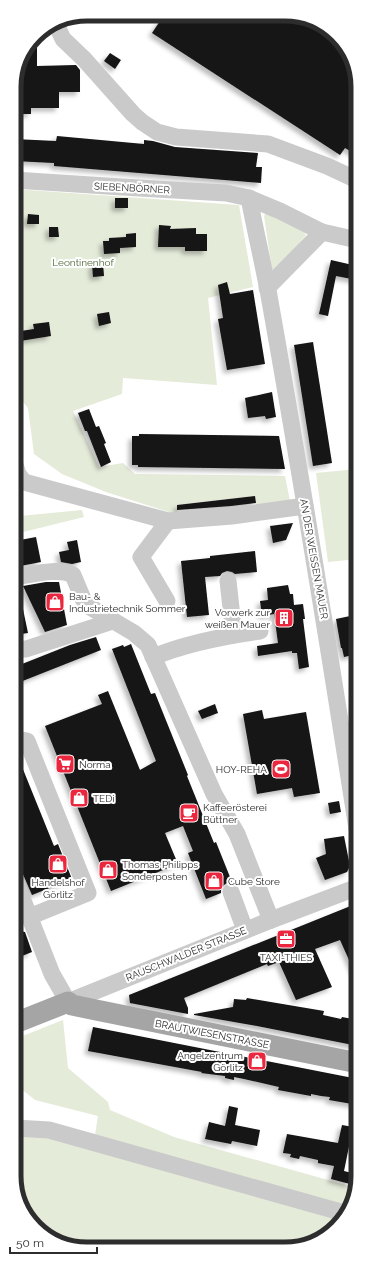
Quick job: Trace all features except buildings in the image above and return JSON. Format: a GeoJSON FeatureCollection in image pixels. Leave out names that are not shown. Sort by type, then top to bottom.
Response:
{"type":"FeatureCollection","features":[{"type":"Feature","properties":{"kind":"main road","name":"RAUSCHWALDER STRASSE"},"geometry":{"type":"LineString","coordinates":[[21,1021],[68,1002]]}},
{"type":"Feature","properties":{"kind":"main road","name":"BRAUTWIESENSTRASSE"},"geometry":{"type":"LineString","coordinates":[[68,1002],[72,1005],[90,1009],[351,1062]]}},
{"type":"Feature","properties":{"kind":"street"},"geometry":{"type":"LineString","coordinates":[[58,28],[63,39],[84,59],[133,114],[157,132],[176,137],[268,144],[327,166],[351,177]]}},
{"type":"Feature","properties":{"kind":"street","name":"SIEBENBÖRNER"},"geometry":{"type":"LineString","coordinates":[[21,180],[226,193],[249,198],[280,211],[322,232],[351,239]]}},
{"type":"Feature","properties":{"kind":"street","name":"AN DER WEISSEN MAUER"},"geometry":{"type":"LineString","coordinates":[[249,198],[268,288],[351,785]]}},
{"type":"Feature","properties":{"kind":"street"},"geometry":{"type":"LineString","coordinates":[[268,288],[322,232]]}},
{"type":"Feature","properties":{"kind":"street"},"geometry":{"type":"LineString","coordinates":[[21,485],[168,521],[232,516],[305,506]]}},
{"type":"Feature","properties":{"kind":"street"},"geometry":{"type":"LineString","coordinates":[[168,521],[141,557],[168,601]]}},
{"type":"Feature","properties":{"kind":"street"},"geometry":{"type":"LineString","coordinates":[[21,576],[57,571],[73,575],[83,599],[90,607],[134,633],[148,645],[214,794],[237,834],[271,920]]}},
{"type":"Feature","properties":{"kind":"street"},"geometry":{"type":"LineString","coordinates":[[228,581],[234,635]]}},
{"type":"Feature","properties":{"kind":"street"},"geometry":{"type":"LineString","coordinates":[[21,649],[26,649],[113,621]]}},
{"type":"Feature","properties":{"kind":"street"},"geometry":{"type":"LineString","coordinates":[[153,657],[173,648],[260,631]]}},
{"type":"Feature","properties":{"kind":"street"},"geometry":{"type":"LineString","coordinates":[[21,741],[88,893],[29,916]]}},
{"type":"Feature","properties":{"kind":"street","name":"RAUSCHWALDER STRASSE"},"geometry":{"type":"LineString","coordinates":[[68,1002],[245,930],[351,890]]}},
{"type":"Feature","properties":{"kind":"street"},"geometry":{"type":"LineString","coordinates":[[231,892],[245,930]]}},
{"type":"Feature","properties":{"kind":"street"},"geometry":{"type":"LineString","coordinates":[[21,895],[52,974],[68,1002]]}},
{"type":"Feature","properties":{"kind":"street"},"geometry":{"type":"LineString","coordinates":[[21,1128],[49,1130],[340,1212]]}},
{"type":"Feature","properties":{"kind":"green space","name":"Leontinenhof"},"geometry":{"type":"Polygon","coordinates":[[[21,189],[239,205],[253,287],[208,298],[217,385],[123,378],[122,394],[73,411],[99,467],[123,463],[135,474],[285,476],[290,501],[256,506],[255,496],[177,505],[178,515],[106,492],[62,474],[34,454],[28,408],[21,400],[21,189]]]}},
{"type":"Feature","properties":{"kind":"green space"},"geometry":{"type":"Polygon","coordinates":[[[266,213],[304,232],[306,235],[276,271],[272,269],[264,216],[266,213]]]}},
{"type":"Feature","properties":{"kind":"green space"},"geometry":{"type":"Polygon","coordinates":[[[351,470],[351,560],[328,562],[316,473],[351,470]]]}},
{"type":"Feature","properties":{"kind":"green space"},"geometry":{"type":"Polygon","coordinates":[[[82,510],[84,517],[21,533],[21,516],[82,510]]]}},
{"type":"Feature","properties":{"kind":"green space"},"geometry":{"type":"Polygon","coordinates":[[[63,1020],[68,1068],[108,1102],[110,1110],[174,1137],[350,1186],[343,1207],[95,1135],[98,1116],[35,1100],[21,1089],[21,1037],[63,1020]]]}},
{"type":"Feature","properties":{"kind":"green space"},"geometry":{"type":"Polygon","coordinates":[[[21,1134],[48,1135],[335,1219],[318,1233],[298,1241],[74,1241],[58,1235],[40,1223],[28,1205],[22,1189],[21,1134]]]}},
{"type":"Feature","properties":{"kind":"place","name":"Bau- & Industrietechnik Sommer"},"geometry":{"type":"Point","coordinates":[55,602]}},
{"type":"Feature","properties":{"kind":"place","name":"Vorwerk zur weißen Mauer"},"geometry":{"type":"Point","coordinates":[284,618]}},
{"type":"Feature","properties":{"kind":"place","name":"Norma"},"geometry":{"type":"Point","coordinates":[65,764]}},
{"type":"Feature","properties":{"kind":"place","name":"HOY-REHA"},"geometry":{"type":"Point","coordinates":[281,769]}},
{"type":"Feature","properties":{"kind":"place","name":"TEDi"},"geometry":{"type":"Point","coordinates":[79,798]}},
{"type":"Feature","properties":{"kind":"place","name":"Kaffeerösterei Büttner"},"geometry":{"type":"Point","coordinates":[189,813]}},
{"type":"Feature","properties":{"kind":"place","name":"Handelshof Görlitz"},"geometry":{"type":"Point","coordinates":[58,864]}},
{"type":"Feature","properties":{"kind":"place","name":"Thomas Philipps Sonderposten"},"geometry":{"type":"Point","coordinates":[108,870]}},
{"type":"Feature","properties":{"kind":"place","name":"Cube Store"},"geometry":{"type":"Point","coordinates":[214,881]}},
{"type":"Feature","properties":{"kind":"place","name":"TAXI-THIES"},"geometry":{"type":"Point","coordinates":[286,939]}},
{"type":"Feature","properties":{"kind":"place","name":"Angelzentrum Görlitz"},"geometry":{"type":"Point","coordinates":[257,1061]}}]}
